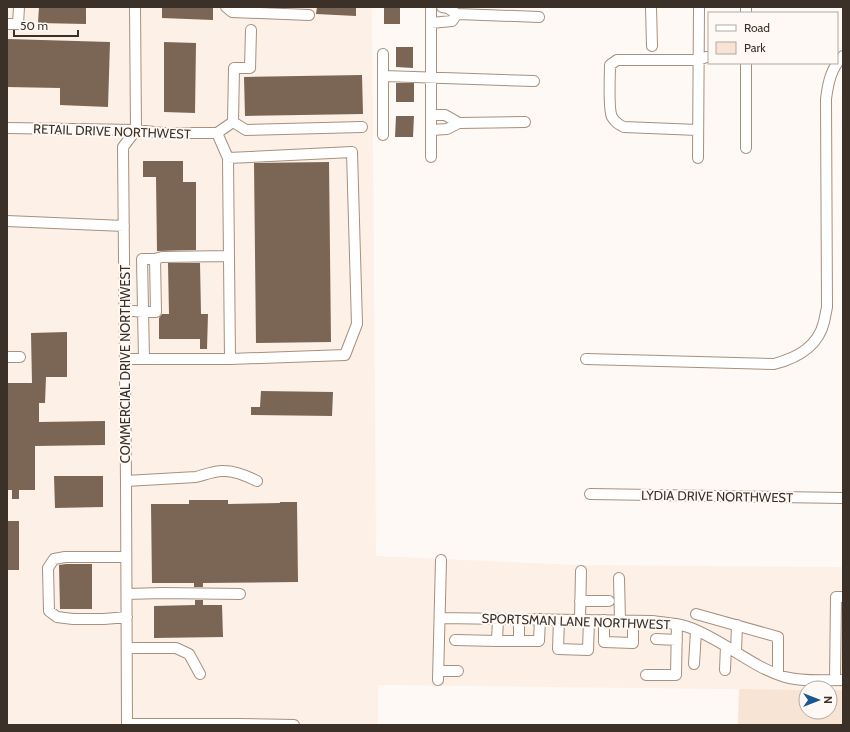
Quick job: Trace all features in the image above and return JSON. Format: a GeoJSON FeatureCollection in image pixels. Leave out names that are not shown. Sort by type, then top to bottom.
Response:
{"type":"FeatureCollection","features":[{"type":"Feature","properties":{"kind":"street"},"geometry":{"type":"LineString","coordinates":[[7,24],[18,24],[19,7]]}},
{"type":"Feature","properties":{"kind":"street"},"geometry":{"type":"LineString","coordinates":[[135,7],[136,130]]}},
{"type":"Feature","properties":{"kind":"street"},"geometry":{"type":"LineString","coordinates":[[431,7],[431,157]]}},
{"type":"Feature","properties":{"kind":"street"},"geometry":{"type":"LineString","coordinates":[[442,7],[448,8],[457,14],[539,17]]}},
{"type":"Feature","properties":{"kind":"street"},"geometry":{"type":"LineString","coordinates":[[651,7],[652,46]]}},
{"type":"Feature","properties":{"kind":"street"},"geometry":{"type":"LineString","coordinates":[[698,158],[699,7]]}},
{"type":"Feature","properties":{"kind":"street"},"geometry":{"type":"LineString","coordinates":[[230,9],[309,15]]}},
{"type":"Feature","properties":{"kind":"street"},"geometry":{"type":"LineString","coordinates":[[431,23],[452,21],[457,14]]}},
{"type":"Feature","properties":{"kind":"street"},"geometry":{"type":"LineString","coordinates":[[234,122],[234,68],[250,68],[251,30]]}},
{"type":"Feature","properties":{"kind":"street"},"geometry":{"type":"LineString","coordinates":[[383,135],[384,54]]}},
{"type":"Feature","properties":{"kind":"street"},"geometry":{"type":"LineString","coordinates":[[698,130],[624,127],[617,123],[612,117],[610,109],[610,65],[617,60],[699,60],[708,57]]}},
{"type":"Feature","properties":{"kind":"street"},"geometry":{"type":"LineString","coordinates":[[746,64],[746,148]]}},
{"type":"Feature","properties":{"kind":"street"},"geometry":{"type":"LineString","coordinates":[[586,359],[774,364],[802,354],[810,346],[824,323],[826,307],[826,99],[833,69],[837,64]]}},
{"type":"Feature","properties":{"kind":"street"},"geometry":{"type":"LineString","coordinates":[[384,76],[534,81]]}},
{"type":"Feature","properties":{"kind":"street"},"geometry":{"type":"LineString","coordinates":[[431,115],[445,115],[459,123]]}},
{"type":"Feature","properties":{"kind":"street"},"geometry":{"type":"LineString","coordinates":[[234,122],[246,130],[362,127]]}},
{"type":"Feature","properties":{"kind":"street"},"geometry":{"type":"LineString","coordinates":[[230,359],[228,158],[217,133],[234,122]]}},
{"type":"Feature","properties":{"kind":"street"},"geometry":{"type":"LineString","coordinates":[[431,130],[447,129],[459,123],[525,122]]}},
{"type":"Feature","properties":{"kind":"street","name":"RETAIL DRIVE NORTHWEST"},"geometry":{"type":"LineString","coordinates":[[7,128],[136,130],[163,133],[217,133]]}},
{"type":"Feature","properties":{"kind":"street","name":"COMMERCIAL DRIVE NORTHWEST"},"geometry":{"type":"LineString","coordinates":[[127,724],[123,147],[136,130]]}},
{"type":"Feature","properties":{"kind":"street"},"geometry":{"type":"LineString","coordinates":[[125,359],[230,359],[346,355],[357,324],[352,152],[228,158]]}},
{"type":"Feature","properties":{"kind":"street"},"geometry":{"type":"LineString","coordinates":[[7,221],[124,226]]}},
{"type":"Feature","properties":{"kind":"street"},"geometry":{"type":"LineString","coordinates":[[124,259],[229,256]]}},
{"type":"Feature","properties":{"kind":"street"},"geometry":{"type":"LineString","coordinates":[[142,259],[144,359]]}},
{"type":"Feature","properties":{"kind":"street"},"geometry":{"type":"LineString","coordinates":[[125,310],[156,312],[155,259]]}},
{"type":"Feature","properties":{"kind":"street"},"geometry":{"type":"LineString","coordinates":[[125,339],[144,340]]}},
{"type":"Feature","properties":{"kind":"street"},"geometry":{"type":"LineString","coordinates":[[7,357],[20,357]]}},
{"type":"Feature","properties":{"kind":"street"},"geometry":{"type":"LineString","coordinates":[[126,481],[196,477],[224,470],[247,476],[257,481]]}},
{"type":"Feature","properties":{"kind":"street","name":"LYDIA DRIVE NORTHWEST"},"geometry":{"type":"LineString","coordinates":[[590,494],[843,498]]}},
{"type":"Feature","properties":{"kind":"street"},"geometry":{"type":"LineString","coordinates":[[126,557],[65,557],[54,559],[48,568],[49,611],[57,617],[73,619],[127,618]]}},
{"type":"Feature","properties":{"kind":"street"},"geometry":{"type":"LineString","coordinates":[[441,560],[438,675],[458,671]]}},
{"type":"Feature","properties":{"kind":"street"},"geometry":{"type":"LineString","coordinates":[[559,620],[558,649],[588,650],[585,620],[580,601],[581,571]]}},
{"type":"Feature","properties":{"kind":"street"},"geometry":{"type":"LineString","coordinates":[[619,578],[620,620]]}},
{"type":"Feature","properties":{"kind":"street"},"geometry":{"type":"LineString","coordinates":[[127,594],[240,594]]}},
{"type":"Feature","properties":{"kind":"street"},"geometry":{"type":"LineString","coordinates":[[839,680],[836,597],[843,597]]}},
{"type":"Feature","properties":{"kind":"street"},"geometry":{"type":"LineString","coordinates":[[580,601],[609,601]]}},
{"type":"Feature","properties":{"kind":"street"},"geometry":{"type":"LineString","coordinates":[[696,614],[778,637],[778,674]]}},
{"type":"Feature","properties":{"kind":"street","name":"SPORTSMAN LANE NORTHWEST"},"geometry":{"type":"LineString","coordinates":[[440,618],[620,620],[652,621],[677,624],[706,635],[756,664],[786,677],[839,680]]}},
{"type":"Feature","properties":{"kind":"street"},"geometry":{"type":"LineString","coordinates":[[497,641],[498,618]]}},
{"type":"Feature","properties":{"kind":"street"},"geometry":{"type":"LineString","coordinates":[[519,619],[519,641]]}},
{"type":"Feature","properties":{"kind":"street"},"geometry":{"type":"LineString","coordinates":[[455,640],[539,641],[540,619]]}},
{"type":"Feature","properties":{"kind":"street"},"geometry":{"type":"LineString","coordinates":[[604,620],[604,642],[633,643],[633,621]]}},
{"type":"Feature","properties":{"kind":"street"},"geometry":{"type":"LineString","coordinates":[[646,675],[676,675],[677,624]]}},
{"type":"Feature","properties":{"kind":"street"},"geometry":{"type":"LineString","coordinates":[[736,652],[737,626]]}},
{"type":"Feature","properties":{"kind":"street"},"geometry":{"type":"LineString","coordinates":[[694,664],[696,631]]}},
{"type":"Feature","properties":{"kind":"street"},"geometry":{"type":"LineString","coordinates":[[656,639],[677,640]]}},
{"type":"Feature","properties":{"kind":"street"},"geometry":{"type":"LineString","coordinates":[[725,670],[726,646]]}},
{"type":"Feature","properties":{"kind":"street"},"geometry":{"type":"LineString","coordinates":[[127,648],[176,648],[189,654],[200,674]]}},
{"type":"Feature","properties":{"kind":"street"},"geometry":{"type":"LineString","coordinates":[[127,724],[294,725]]}},
{"type":"Feature","properties":{"kind":"shaded area"},"geometry":{"type":"Polygon","coordinates":[[[7,7],[372,7],[376,556],[578,565],[843,567],[843,690],[838,690],[838,680],[798,680],[798,690],[378,685],[378,725],[7,725],[7,7]]]}},
{"type":"Feature","properties":{"kind":"green space"},"geometry":{"type":"Polygon","coordinates":[[[739,689],[798,690],[798,720],[838,720],[838,690],[843,690],[843,725],[738,725],[739,689]]]}},
{"type":"Feature","properties":{"kind":"building"},"geometry":{"type":"Polygon","coordinates":[[[39,7],[86,7],[86,24],[38,23],[39,7]]]}},
{"type":"Feature","properties":{"kind":"building"},"geometry":{"type":"Polygon","coordinates":[[[162,7],[213,7],[213,20],[162,18],[162,7]]]}},
{"type":"Feature","properties":{"kind":"building"},"geometry":{"type":"Polygon","coordinates":[[[317,7],[356,7],[356,16],[316,14],[317,7]]]}},
{"type":"Feature","properties":{"kind":"building"},"geometry":{"type":"Polygon","coordinates":[[[384,7],[400,7],[400,24],[384,24],[384,7]]]}},
{"type":"Feature","properties":{"kind":"building"},"geometry":{"type":"Polygon","coordinates":[[[7,39],[110,42],[108,107],[60,105],[60,88],[7,87],[7,39]]]}},
{"type":"Feature","properties":{"kind":"building"},"geometry":{"type":"Polygon","coordinates":[[[164,42],[196,43],[195,113],[164,112],[164,42]]]}},
{"type":"Feature","properties":{"kind":"building"},"geometry":{"type":"Polygon","coordinates":[[[396,47],[413,47],[413,68],[396,67],[396,47]]]}},
{"type":"Feature","properties":{"kind":"building"},"geometry":{"type":"Polygon","coordinates":[[[362,75],[363,114],[245,116],[244,77],[362,75]]]}},
{"type":"Feature","properties":{"kind":"building"},"geometry":{"type":"Polygon","coordinates":[[[396,83],[414,83],[414,102],[396,102],[396,83]]]}},
{"type":"Feature","properties":{"kind":"building"},"geometry":{"type":"Polygon","coordinates":[[[396,116],[414,116],[413,137],[395,137],[396,116]]]}},
{"type":"Feature","properties":{"kind":"building"},"geometry":{"type":"Polygon","coordinates":[[[143,161],[183,161],[183,182],[196,182],[196,250],[157,251],[156,177],[143,177],[143,161]]]}},
{"type":"Feature","properties":{"kind":"building"},"geometry":{"type":"Polygon","coordinates":[[[329,162],[331,342],[256,343],[254,163],[329,162]]]}},
{"type":"Feature","properties":{"kind":"building"},"geometry":{"type":"Polygon","coordinates":[[[168,263],[200,263],[201,314],[208,314],[207,349],[200,349],[200,339],[159,339],[159,318],[162,314],[169,314],[168,263]]]}},
{"type":"Feature","properties":{"kind":"building"},"geometry":{"type":"Polygon","coordinates":[[[67,332],[67,377],[46,377],[45,403],[39,403],[39,422],[105,421],[105,445],[35,446],[35,490],[19,490],[19,499],[12,499],[12,490],[7,490],[7,383],[32,383],[31,333],[67,332]]]}},
{"type":"Feature","properties":{"kind":"building"},"geometry":{"type":"Polygon","coordinates":[[[261,391],[333,392],[332,416],[251,415],[251,407],[260,407],[261,391]]]}},
{"type":"Feature","properties":{"kind":"building"},"geometry":{"type":"Polygon","coordinates":[[[54,476],[103,476],[103,507],[55,508],[54,476]]]}},
{"type":"Feature","properties":{"kind":"building"},"geometry":{"type":"Polygon","coordinates":[[[189,500],[228,500],[228,504],[297,502],[298,582],[203,583],[203,587],[194,587],[194,583],[152,583],[151,504],[189,504],[189,500]]]}},
{"type":"Feature","properties":{"kind":"building"},"geometry":{"type":"Polygon","coordinates":[[[7,521],[19,521],[19,570],[7,570],[7,521]]]}},
{"type":"Feature","properties":{"kind":"building"},"geometry":{"type":"Polygon","coordinates":[[[92,564],[92,609],[60,609],[59,565],[92,564]]]}},
{"type":"Feature","properties":{"kind":"building"},"geometry":{"type":"Polygon","coordinates":[[[195,600],[203,600],[203,605],[222,605],[223,637],[154,638],[154,606],[195,605],[195,600]]]}}]}
